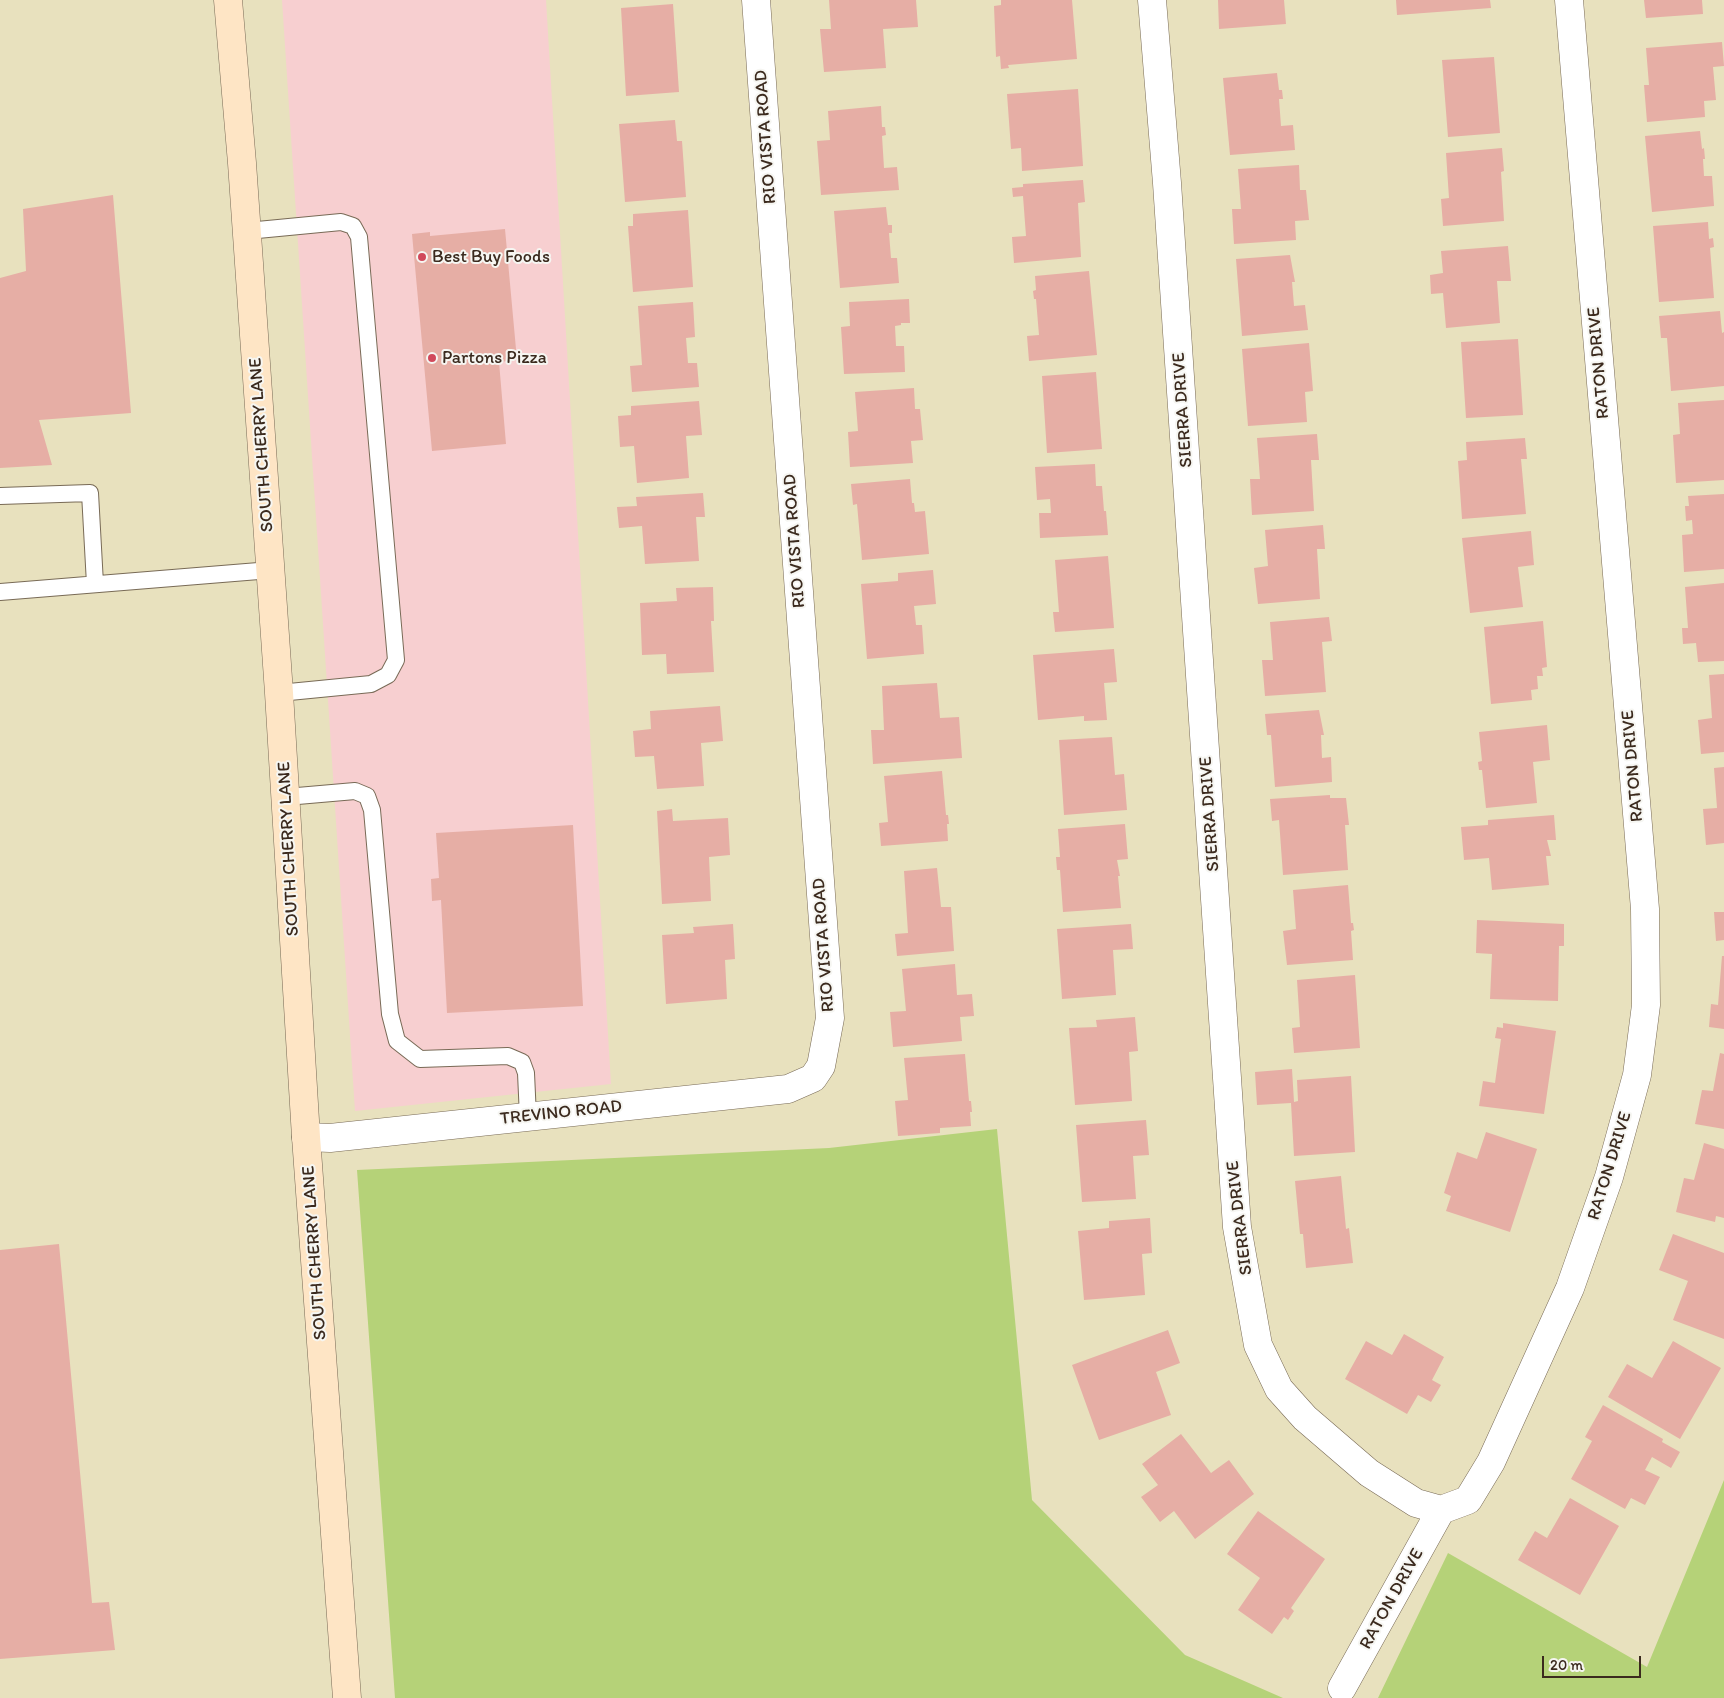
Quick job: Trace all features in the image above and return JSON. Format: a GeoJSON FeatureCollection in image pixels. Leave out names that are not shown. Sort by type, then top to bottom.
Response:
{"type":"FeatureCollection","features":[{"type":"Feature","properties":{"kind":"street","name":"SOUTH CHERRY LANE"},"geometry":{"type":"LineString","coordinates":[[228,0],[247,231],[280,693],[306,1137],[347,1698]]}},
{"type":"Feature","properties":{"kind":"street","name":"RIO VISTA ROAD"},"geometry":{"type":"LineString","coordinates":[[756,0],[830,1018],[821,1066],[813,1078]]}},
{"type":"Feature","properties":{"kind":"street","name":"SIERRA DRIVE"},"geometry":{"type":"LineString","coordinates":[[1152,0],[1168,193],[1237,1226],[1258,1345],[1280,1389],[1305,1418],[1368,1473],[1416,1503],[1442,1510]]}},
{"type":"Feature","properties":{"kind":"street","name":"RATON DRIVE"},"geometry":{"type":"LineString","coordinates":[[1342,1688],[1442,1510],[1468,1500],[1491,1462],[1570,1288],[1609,1177],[1637,1075],[1646,1005],[1645,909],[1569,0]]}},
{"type":"Feature","properties":{"kind":"street","name":"TREVINO ROAD"},"geometry":{"type":"LineString","coordinates":[[306,1137],[330,1138],[788,1089],[813,1078]]}},
{"type":"Feature","properties":{"kind":"lane"},"geometry":{"type":"LineString","coordinates":[[247,231],[342,222],[353,226],[359,237],[396,660],[388,675],[371,684],[280,693]]}},
{"type":"Feature","properties":{"kind":"lane"},"geometry":{"type":"LineString","coordinates":[[0,496],[90,494],[95,584]]}},
{"type":"Feature","properties":{"kind":"lane"},"geometry":{"type":"LineString","coordinates":[[0,592],[270,570]]}},
{"type":"Feature","properties":{"kind":"lane"},"geometry":{"type":"LineString","coordinates":[[286,797],[355,791],[367,796],[372,810],[390,1014],[397,1041],[420,1059],[508,1056],[522,1062],[526,1073],[528,1117]]}},
{"type":"Feature","properties":{"kind":"shaded area"},"geometry":{"type":"Polygon","coordinates":[[[282,0],[546,0],[611,1084],[355,1111],[282,0]]]}},
{"type":"Feature","properties":{"kind":"green space"},"geometry":{"type":"Polygon","coordinates":[[[997,1129],[1032,1500],[1185,1655],[1283,1698],[395,1698],[357,1170],[829,1148],[997,1129]]]}},
{"type":"Feature","properties":{"kind":"green space"},"geometry":{"type":"Polygon","coordinates":[[[1724,1480],[1724,1698],[1378,1698],[1448,1553],[1647,1667],[1724,1480]]]}},
{"type":"Feature","properties":{"kind":"building"},"geometry":{"type":"Polygon","coordinates":[[[829,0],[916,0],[918,27],[883,29],[886,68],[824,72],[820,29],[831,29],[829,0]]]}},
{"type":"Feature","properties":{"kind":"building"},"geometry":{"type":"Polygon","coordinates":[[[1001,0],[1072,0],[1077,59],[1008,65],[1009,68],[1001,69],[1000,56],[996,57],[994,6],[1001,5],[1001,0]]]}},
{"type":"Feature","properties":{"kind":"building"},"geometry":{"type":"Polygon","coordinates":[[[1218,0],[1284,0],[1286,24],[1219,29],[1218,0]]]}},
{"type":"Feature","properties":{"kind":"building"},"geometry":{"type":"Polygon","coordinates":[[[1396,0],[1490,0],[1491,8],[1397,15],[1396,0]]]}},
{"type":"Feature","properties":{"kind":"building"},"geometry":{"type":"Polygon","coordinates":[[[1644,0],[1702,0],[1703,14],[1646,18],[1644,0]]]}},
{"type":"Feature","properties":{"kind":"building"},"geometry":{"type":"Polygon","coordinates":[[[673,4],[679,92],[626,96],[621,8],[673,4]]]}},
{"type":"Feature","properties":{"kind":"building"},"geometry":{"type":"Polygon","coordinates":[[[1722,42],[1724,66],[1713,67],[1716,100],[1704,101],[1705,117],[1647,122],[1644,85],[1649,85],[1646,48],[1722,42]]]}},
{"type":"Feature","properties":{"kind":"building"},"geometry":{"type":"Polygon","coordinates":[[[1494,57],[1500,133],[1448,137],[1442,60],[1494,57]]]}},
{"type":"Feature","properties":{"kind":"building"},"geometry":{"type":"Polygon","coordinates":[[[1277,73],[1279,90],[1282,90],[1283,99],[1279,99],[1281,126],[1293,125],[1295,150],[1230,155],[1223,78],[1277,73]]]}},
{"type":"Feature","properties":{"kind":"building"},"geometry":{"type":"Polygon","coordinates":[[[1078,89],[1083,166],[1022,171],[1021,148],[1011,149],[1007,94],[1078,89]]]}},
{"type":"Feature","properties":{"kind":"building"},"geometry":{"type":"Polygon","coordinates":[[[881,106],[882,127],[885,127],[886,135],[882,136],[884,168],[897,167],[899,190],[821,195],[817,141],[830,140],[828,111],[881,106]]]}},
{"type":"Feature","properties":{"kind":"building"},"geometry":{"type":"Polygon","coordinates":[[[675,120],[677,141],[682,141],[686,197],[625,202],[619,124],[675,120]]]}},
{"type":"Feature","properties":{"kind":"building"},"geometry":{"type":"Polygon","coordinates":[[[1700,131],[1705,159],[1703,159],[1704,176],[1712,176],[1714,206],[1652,212],[1645,136],[1700,131]]]}},
{"type":"Feature","properties":{"kind":"building"},"geometry":{"type":"Polygon","coordinates":[[[1502,148],[1504,171],[1501,172],[1504,221],[1443,226],[1441,199],[1449,198],[1446,153],[1502,148]]]}},
{"type":"Feature","properties":{"kind":"building"},"geometry":{"type":"Polygon","coordinates":[[[1299,165],[1300,190],[1306,190],[1309,220],[1295,221],[1296,240],[1234,244],[1232,209],[1241,209],[1238,169],[1299,165]]]}},
{"type":"Feature","properties":{"kind":"building"},"geometry":{"type":"Polygon","coordinates":[[[1083,180],[1085,202],[1078,203],[1081,257],[1014,263],[1012,237],[1026,236],[1023,196],[1013,197],[1012,188],[1023,187],[1023,184],[1083,180]]]}},
{"type":"Feature","properties":{"kind":"building"},"geometry":{"type":"Polygon","coordinates":[[[113,195],[131,413],[39,420],[52,465],[0,468],[0,278],[26,271],[23,209],[113,195]]]}},
{"type":"Feature","properties":{"kind":"building"},"geometry":{"type":"Polygon","coordinates":[[[886,207],[888,225],[892,225],[892,233],[889,233],[891,258],[897,258],[899,283],[840,288],[834,211],[886,207]]]}},
{"type":"Feature","properties":{"kind":"building"},"geometry":{"type":"Polygon","coordinates":[[[688,210],[693,287],[633,292],[628,226],[633,226],[633,214],[688,210]]]}},
{"type":"Feature","properties":{"kind":"building"},"geometry":{"type":"Polygon","coordinates":[[[1708,222],[1709,239],[1713,238],[1714,247],[1710,248],[1714,298],[1659,302],[1653,226],[1708,222]]]}},
{"type":"Feature","properties":{"kind":"building"},"geometry":{"type":"Polygon","coordinates":[[[505,229],[517,360],[499,362],[506,444],[432,451],[412,234],[430,232],[430,236],[505,229]]]}},
{"type":"Feature","properties":{"kind":"building"},"geometry":{"type":"Polygon","coordinates":[[[1508,246],[1511,281],[1497,281],[1500,323],[1446,328],[1443,293],[1431,294],[1430,275],[1443,273],[1441,251],[1508,246]]]}},
{"type":"Feature","properties":{"kind":"building"},"geometry":{"type":"Polygon","coordinates":[[[1290,255],[1295,282],[1292,282],[1294,306],[1305,305],[1308,330],[1242,336],[1236,259],[1290,255]]]}},
{"type":"Feature","properties":{"kind":"building"},"geometry":{"type":"Polygon","coordinates":[[[1089,271],[1097,355],[1029,361],[1027,336],[1039,335],[1036,299],[1034,299],[1033,291],[1036,290],[1035,276],[1089,271]]]}},
{"type":"Feature","properties":{"kind":"building"},"geometry":{"type":"Polygon","coordinates":[[[909,299],[910,323],[901,323],[901,325],[895,326],[896,346],[904,346],[905,372],[844,374],[841,327],[850,326],[849,302],[909,299]]]}},
{"type":"Feature","properties":{"kind":"building"},"geometry":{"type":"Polygon","coordinates":[[[693,302],[695,337],[686,338],[688,363],[697,363],[699,387],[632,392],[630,366],[642,365],[638,306],[693,302]]]}},
{"type":"Feature","properties":{"kind":"building"},"geometry":{"type":"Polygon","coordinates":[[[1720,311],[1722,333],[1724,332],[1724,386],[1671,391],[1667,338],[1661,338],[1659,316],[1720,311]]]}},
{"type":"Feature","properties":{"kind":"building"},"geometry":{"type":"Polygon","coordinates":[[[1518,339],[1523,415],[1466,418],[1461,342],[1518,339]]]}},
{"type":"Feature","properties":{"kind":"building"},"geometry":{"type":"Polygon","coordinates":[[[1309,343],[1313,391],[1305,392],[1307,422],[1248,426],[1242,349],[1309,343]]]}},
{"type":"Feature","properties":{"kind":"building"},"geometry":{"type":"Polygon","coordinates":[[[1096,372],[1102,449],[1047,453],[1042,376],[1096,372]]]}},
{"type":"Feature","properties":{"kind":"building"},"geometry":{"type":"Polygon","coordinates":[[[914,388],[915,409],[920,409],[923,440],[911,441],[913,463],[850,467],[848,432],[858,431],[855,392],[914,388]]]}},
{"type":"Feature","properties":{"kind":"building"},"geometry":{"type":"Polygon","coordinates":[[[1724,400],[1724,480],[1676,483],[1673,435],[1680,434],[1678,403],[1724,400]]]}},
{"type":"Feature","properties":{"kind":"building"},"geometry":{"type":"Polygon","coordinates":[[[699,401],[702,435],[686,436],[689,478],[637,483],[634,446],[620,447],[618,416],[631,415],[631,406],[699,401]]]}},
{"type":"Feature","properties":{"kind":"building"},"geometry":{"type":"Polygon","coordinates":[[[1317,434],[1319,460],[1311,460],[1314,511],[1252,515],[1250,479],[1260,479],[1257,438],[1317,434]]]}},
{"type":"Feature","properties":{"kind":"building"},"geometry":{"type":"Polygon","coordinates":[[[1525,438],[1527,459],[1521,459],[1526,514],[1462,519],[1458,461],[1467,460],[1466,442],[1525,438]]]}},
{"type":"Feature","properties":{"kind":"building"},"geometry":{"type":"Polygon","coordinates":[[[1095,464],[1096,486],[1102,486],[1108,535],[1040,538],[1039,513],[1051,513],[1050,499],[1037,500],[1035,467],[1095,464]]]}},
{"type":"Feature","properties":{"kind":"building"},"geometry":{"type":"Polygon","coordinates":[[[910,479],[912,503],[914,503],[915,512],[925,511],[929,554],[862,560],[857,504],[853,505],[851,484],[910,479]]]}},
{"type":"Feature","properties":{"kind":"building"},"geometry":{"type":"Polygon","coordinates":[[[703,493],[705,517],[696,517],[699,561],[645,564],[642,526],[619,528],[617,507],[637,506],[636,497],[703,493]]]}},
{"type":"Feature","properties":{"kind":"building"},"geometry":{"type":"Polygon","coordinates":[[[1724,494],[1724,569],[1684,572],[1682,535],[1693,534],[1692,520],[1686,521],[1685,506],[1689,506],[1688,496],[1724,494]]]}},
{"type":"Feature","properties":{"kind":"building"},"geometry":{"type":"Polygon","coordinates":[[[1323,525],[1325,549],[1317,549],[1320,599],[1258,604],[1254,568],[1268,566],[1265,530],[1323,525]]]}},
{"type":"Feature","properties":{"kind":"building"},"geometry":{"type":"Polygon","coordinates":[[[1531,531],[1534,565],[1518,567],[1523,607],[1470,613],[1462,538],[1531,531]]]}},
{"type":"Feature","properties":{"kind":"building"},"geometry":{"type":"Polygon","coordinates":[[[1108,556],[1114,628],[1055,632],[1053,612],[1059,612],[1055,560],[1108,556]]]}},
{"type":"Feature","properties":{"kind":"building"},"geometry":{"type":"Polygon","coordinates":[[[933,570],[936,604],[914,606],[916,625],[922,625],[924,654],[867,659],[861,584],[898,581],[898,573],[933,570]]]}},
{"type":"Feature","properties":{"kind":"building"},"geometry":{"type":"Polygon","coordinates":[[[1724,583],[1724,661],[1698,662],[1696,643],[1683,644],[1682,628],[1688,628],[1685,587],[1724,583]]]}},
{"type":"Feature","properties":{"kind":"building"},"geometry":{"type":"Polygon","coordinates":[[[713,587],[714,621],[711,621],[714,672],[667,674],[666,654],[642,655],[640,603],[677,601],[676,588],[713,587]]]}},
{"type":"Feature","properties":{"kind":"building"},"geometry":{"type":"Polygon","coordinates":[[[1329,617],[1332,641],[1322,642],[1326,692],[1265,696],[1262,660],[1273,660],[1270,622],[1329,617]]]}},
{"type":"Feature","properties":{"kind":"building"},"geometry":{"type":"Polygon","coordinates":[[[1543,621],[1547,667],[1542,668],[1543,676],[1537,676],[1538,689],[1531,690],[1532,700],[1491,704],[1484,627],[1543,621]]]}},
{"type":"Feature","properties":{"kind":"building"},"geometry":{"type":"Polygon","coordinates":[[[1114,649],[1117,682],[1104,683],[1107,720],[1084,721],[1084,716],[1038,720],[1033,655],[1114,649]]]}},
{"type":"Feature","properties":{"kind":"building"},"geometry":{"type":"Polygon","coordinates":[[[1724,674],[1724,752],[1701,754],[1698,720],[1712,718],[1709,675],[1724,674]]]}},
{"type":"Feature","properties":{"kind":"building"},"geometry":{"type":"Polygon","coordinates":[[[937,683],[940,718],[959,717],[962,758],[873,764],[871,730],[884,730],[882,686],[937,683]]]}},
{"type":"Feature","properties":{"kind":"building"},"geometry":{"type":"Polygon","coordinates":[[[720,706],[723,741],[701,743],[704,786],[657,789],[654,756],[635,757],[633,731],[651,729],[650,711],[720,706]]]}},
{"type":"Feature","properties":{"kind":"building"},"geometry":{"type":"Polygon","coordinates":[[[1319,710],[1324,735],[1321,735],[1322,758],[1331,757],[1332,782],[1275,787],[1271,735],[1267,735],[1265,714],[1319,710]]]}},
{"type":"Feature","properties":{"kind":"building"},"geometry":{"type":"Polygon","coordinates":[[[1547,725],[1550,760],[1533,762],[1537,803],[1486,808],[1482,770],[1479,770],[1478,762],[1482,761],[1479,732],[1547,725]]]}},
{"type":"Feature","properties":{"kind":"building"},"geometry":{"type":"Polygon","coordinates":[[[1112,737],[1115,775],[1124,774],[1127,810],[1064,815],[1059,740],[1112,737]]]}},
{"type":"Feature","properties":{"kind":"building"},"geometry":{"type":"Polygon","coordinates":[[[1724,767],[1724,843],[1706,845],[1703,809],[1717,808],[1714,768],[1724,767]]]}},
{"type":"Feature","properties":{"kind":"building"},"geometry":{"type":"Polygon","coordinates":[[[942,771],[946,815],[948,815],[949,824],[947,824],[948,841],[881,846],[879,823],[888,822],[884,776],[942,771]]]}},
{"type":"Feature","properties":{"kind":"building"},"geometry":{"type":"Polygon","coordinates":[[[1330,795],[1330,798],[1346,798],[1349,825],[1345,825],[1348,870],[1283,875],[1279,820],[1272,821],[1270,799],[1330,795]]]}},
{"type":"Feature","properties":{"kind":"building"},"geometry":{"type":"Polygon","coordinates":[[[672,809],[673,821],[728,818],[730,855],[709,857],[711,901],[662,904],[657,811],[672,809]]]}},
{"type":"Feature","properties":{"kind":"building"},"geometry":{"type":"Polygon","coordinates":[[[1554,815],[1556,840],[1547,840],[1551,856],[1546,856],[1549,885],[1492,890],[1489,858],[1464,860],[1461,827],[1488,825],[1488,820],[1554,815]]]}},
{"type":"Feature","properties":{"kind":"building"},"geometry":{"type":"Polygon","coordinates":[[[1125,824],[1128,859],[1117,860],[1120,876],[1118,876],[1121,908],[1063,912],[1060,870],[1057,870],[1056,857],[1060,857],[1058,829],[1125,824]]]}},
{"type":"Feature","properties":{"kind":"building"},"geometry":{"type":"Polygon","coordinates":[[[573,825],[583,1006],[447,1013],[441,900],[432,901],[431,879],[439,878],[436,833],[573,825]]]}},
{"type":"Feature","properties":{"kind":"building"},"geometry":{"type":"Polygon","coordinates":[[[937,868],[941,907],[951,907],[954,951],[897,956],[895,934],[908,933],[904,871],[937,868]]]}},
{"type":"Feature","properties":{"kind":"building"},"geometry":{"type":"Polygon","coordinates":[[[1348,885],[1351,923],[1353,923],[1354,930],[1351,931],[1353,960],[1287,965],[1283,931],[1296,929],[1293,890],[1348,885]]]}},
{"type":"Feature","properties":{"kind":"building"},"geometry":{"type":"Polygon","coordinates":[[[1714,912],[1724,912],[1724,940],[1716,941],[1714,912]]]}},
{"type":"Feature","properties":{"kind":"building"},"geometry":{"type":"Polygon","coordinates":[[[1477,920],[1564,924],[1564,946],[1559,946],[1558,1001],[1490,999],[1492,954],[1476,953],[1477,920]]]}},
{"type":"Feature","properties":{"kind":"building"},"geometry":{"type":"Polygon","coordinates":[[[733,924],[735,959],[725,960],[727,999],[666,1004],[662,935],[694,933],[693,927],[733,924]]]}},
{"type":"Feature","properties":{"kind":"building"},"geometry":{"type":"Polygon","coordinates":[[[1131,924],[1133,949],[1113,950],[1116,995],[1062,999],[1057,929],[1131,924]]]}},
{"type":"Feature","properties":{"kind":"building"},"geometry":{"type":"Polygon","coordinates":[[[1722,956],[1724,956],[1724,1029],[1709,1027],[1711,1004],[1718,1005],[1722,956]]]}},
{"type":"Feature","properties":{"kind":"building"},"geometry":{"type":"Polygon","coordinates":[[[955,964],[957,995],[972,994],[974,1016],[960,1017],[962,1041],[893,1047],[890,1012],[906,1011],[902,969],[955,964]]]}},
{"type":"Feature","properties":{"kind":"building"},"geometry":{"type":"Polygon","coordinates":[[[1355,975],[1360,1048],[1294,1053],[1292,1028],[1300,1027],[1297,980],[1355,975]]]}},
{"type":"Feature","properties":{"kind":"building"},"geometry":{"type":"Polygon","coordinates":[[[1135,1017],[1138,1051],[1129,1052],[1132,1101],[1075,1105],[1069,1028],[1097,1027],[1096,1020],[1135,1017]]]}},
{"type":"Feature","properties":{"kind":"building"},"geometry":{"type":"Polygon","coordinates":[[[1503,1023],[1556,1031],[1544,1114],[1479,1106],[1483,1081],[1495,1083],[1501,1039],[1495,1038],[1497,1027],[1503,1028],[1503,1023]]]}},
{"type":"Feature","properties":{"kind":"building"},"geometry":{"type":"Polygon","coordinates":[[[1720,1053],[1724,1054],[1724,1129],[1695,1124],[1702,1090],[1713,1091],[1720,1053]]]}},
{"type":"Feature","properties":{"kind":"building"},"geometry":{"type":"Polygon","coordinates":[[[965,1054],[969,1101],[971,1101],[972,1112],[970,1112],[971,1126],[940,1128],[940,1133],[898,1136],[895,1101],[908,1100],[904,1058],[965,1054]]]}},
{"type":"Feature","properties":{"kind":"building"},"geometry":{"type":"Polygon","coordinates":[[[1292,1069],[1294,1102],[1298,1101],[1297,1080],[1351,1076],[1355,1152],[1294,1156],[1291,1103],[1257,1105],[1255,1072],[1292,1069]]]}},
{"type":"Feature","properties":{"kind":"building"},"geometry":{"type":"Polygon","coordinates":[[[1146,1120],[1149,1155],[1133,1156],[1136,1199],[1082,1202],[1076,1125],[1146,1120]]]}},
{"type":"Feature","properties":{"kind":"building"},"geometry":{"type":"Polygon","coordinates":[[[1486,1132],[1537,1149],[1510,1232],[1446,1211],[1451,1196],[1444,1193],[1457,1152],[1477,1159],[1486,1132]]]}},
{"type":"Feature","properties":{"kind":"building"},"geometry":{"type":"Polygon","coordinates":[[[1704,1143],[1724,1149],[1724,1218],[1716,1216],[1715,1222],[1676,1212],[1684,1178],[1694,1180],[1704,1143]]]}},
{"type":"Feature","properties":{"kind":"building"},"geometry":{"type":"Polygon","coordinates":[[[1341,1176],[1346,1229],[1349,1228],[1353,1263],[1306,1268],[1303,1234],[1300,1234],[1295,1181],[1341,1176]]]}},
{"type":"Feature","properties":{"kind":"building"},"geometry":{"type":"Polygon","coordinates":[[[1150,1218],[1152,1253],[1142,1254],[1145,1295],[1084,1300],[1078,1231],[1109,1228],[1109,1221],[1150,1218]]]}},
{"type":"Feature","properties":{"kind":"building"},"geometry":{"type":"Polygon","coordinates":[[[1673,1234],[1724,1253],[1724,1339],[1673,1320],[1688,1281],[1659,1270],[1673,1234]]]}},
{"type":"Feature","properties":{"kind":"building"},"geometry":{"type":"Polygon","coordinates":[[[59,1244],[92,1603],[109,1602],[115,1650],[0,1659],[0,1250],[59,1244]]]}},
{"type":"Feature","properties":{"kind":"building"},"geometry":{"type":"Polygon","coordinates":[[[1168,1330],[1180,1363],[1156,1372],[1171,1415],[1099,1440],[1072,1365],[1168,1330]]]}},
{"type":"Feature","properties":{"kind":"building"},"geometry":{"type":"Polygon","coordinates":[[[1404,1334],[1444,1357],[1432,1380],[1441,1385],[1431,1402],[1418,1395],[1407,1414],[1345,1379],[1366,1341],[1392,1355],[1404,1334]]]}},
{"type":"Feature","properties":{"kind":"building"},"geometry":{"type":"Polygon","coordinates":[[[1673,1341],[1721,1368],[1680,1439],[1608,1397],[1627,1364],[1652,1378],[1673,1341]]]}},
{"type":"Feature","properties":{"kind":"building"},"geometry":{"type":"Polygon","coordinates":[[[1603,1405],[1663,1439],[1662,1442],[1680,1452],[1671,1468],[1652,1457],[1645,1470],[1660,1477],[1645,1505],[1631,1498],[1625,1509],[1571,1479],[1592,1441],[1585,1437],[1603,1405]]]}},
{"type":"Feature","properties":{"kind":"building"},"geometry":{"type":"Polygon","coordinates":[[[1181,1434],[1211,1473],[1229,1460],[1254,1494],[1195,1539],[1174,1511],[1160,1522],[1141,1497],[1158,1485],[1142,1464],[1181,1434]]]}},
{"type":"Feature","properties":{"kind":"building"},"geometry":{"type":"Polygon","coordinates":[[[1570,1498],[1619,1526],[1580,1595],[1518,1560],[1535,1531],[1547,1538],[1570,1498]]]}},
{"type":"Feature","properties":{"kind":"building"},"geometry":{"type":"Polygon","coordinates":[[[1258,1511],[1325,1559],[1291,1608],[1294,1611],[1288,1620],[1284,1617],[1272,1634],[1238,1610],[1260,1578],[1227,1554],[1258,1511]]]}},
{"type":"Feature","properties":{"kind":"place","name":"Best Buy Foods"},"geometry":{"type":"Point","coordinates":[422,257]}},
{"type":"Feature","properties":{"kind":"place","name":"Partons Pizza"},"geometry":{"type":"Point","coordinates":[432,358]}}]}
